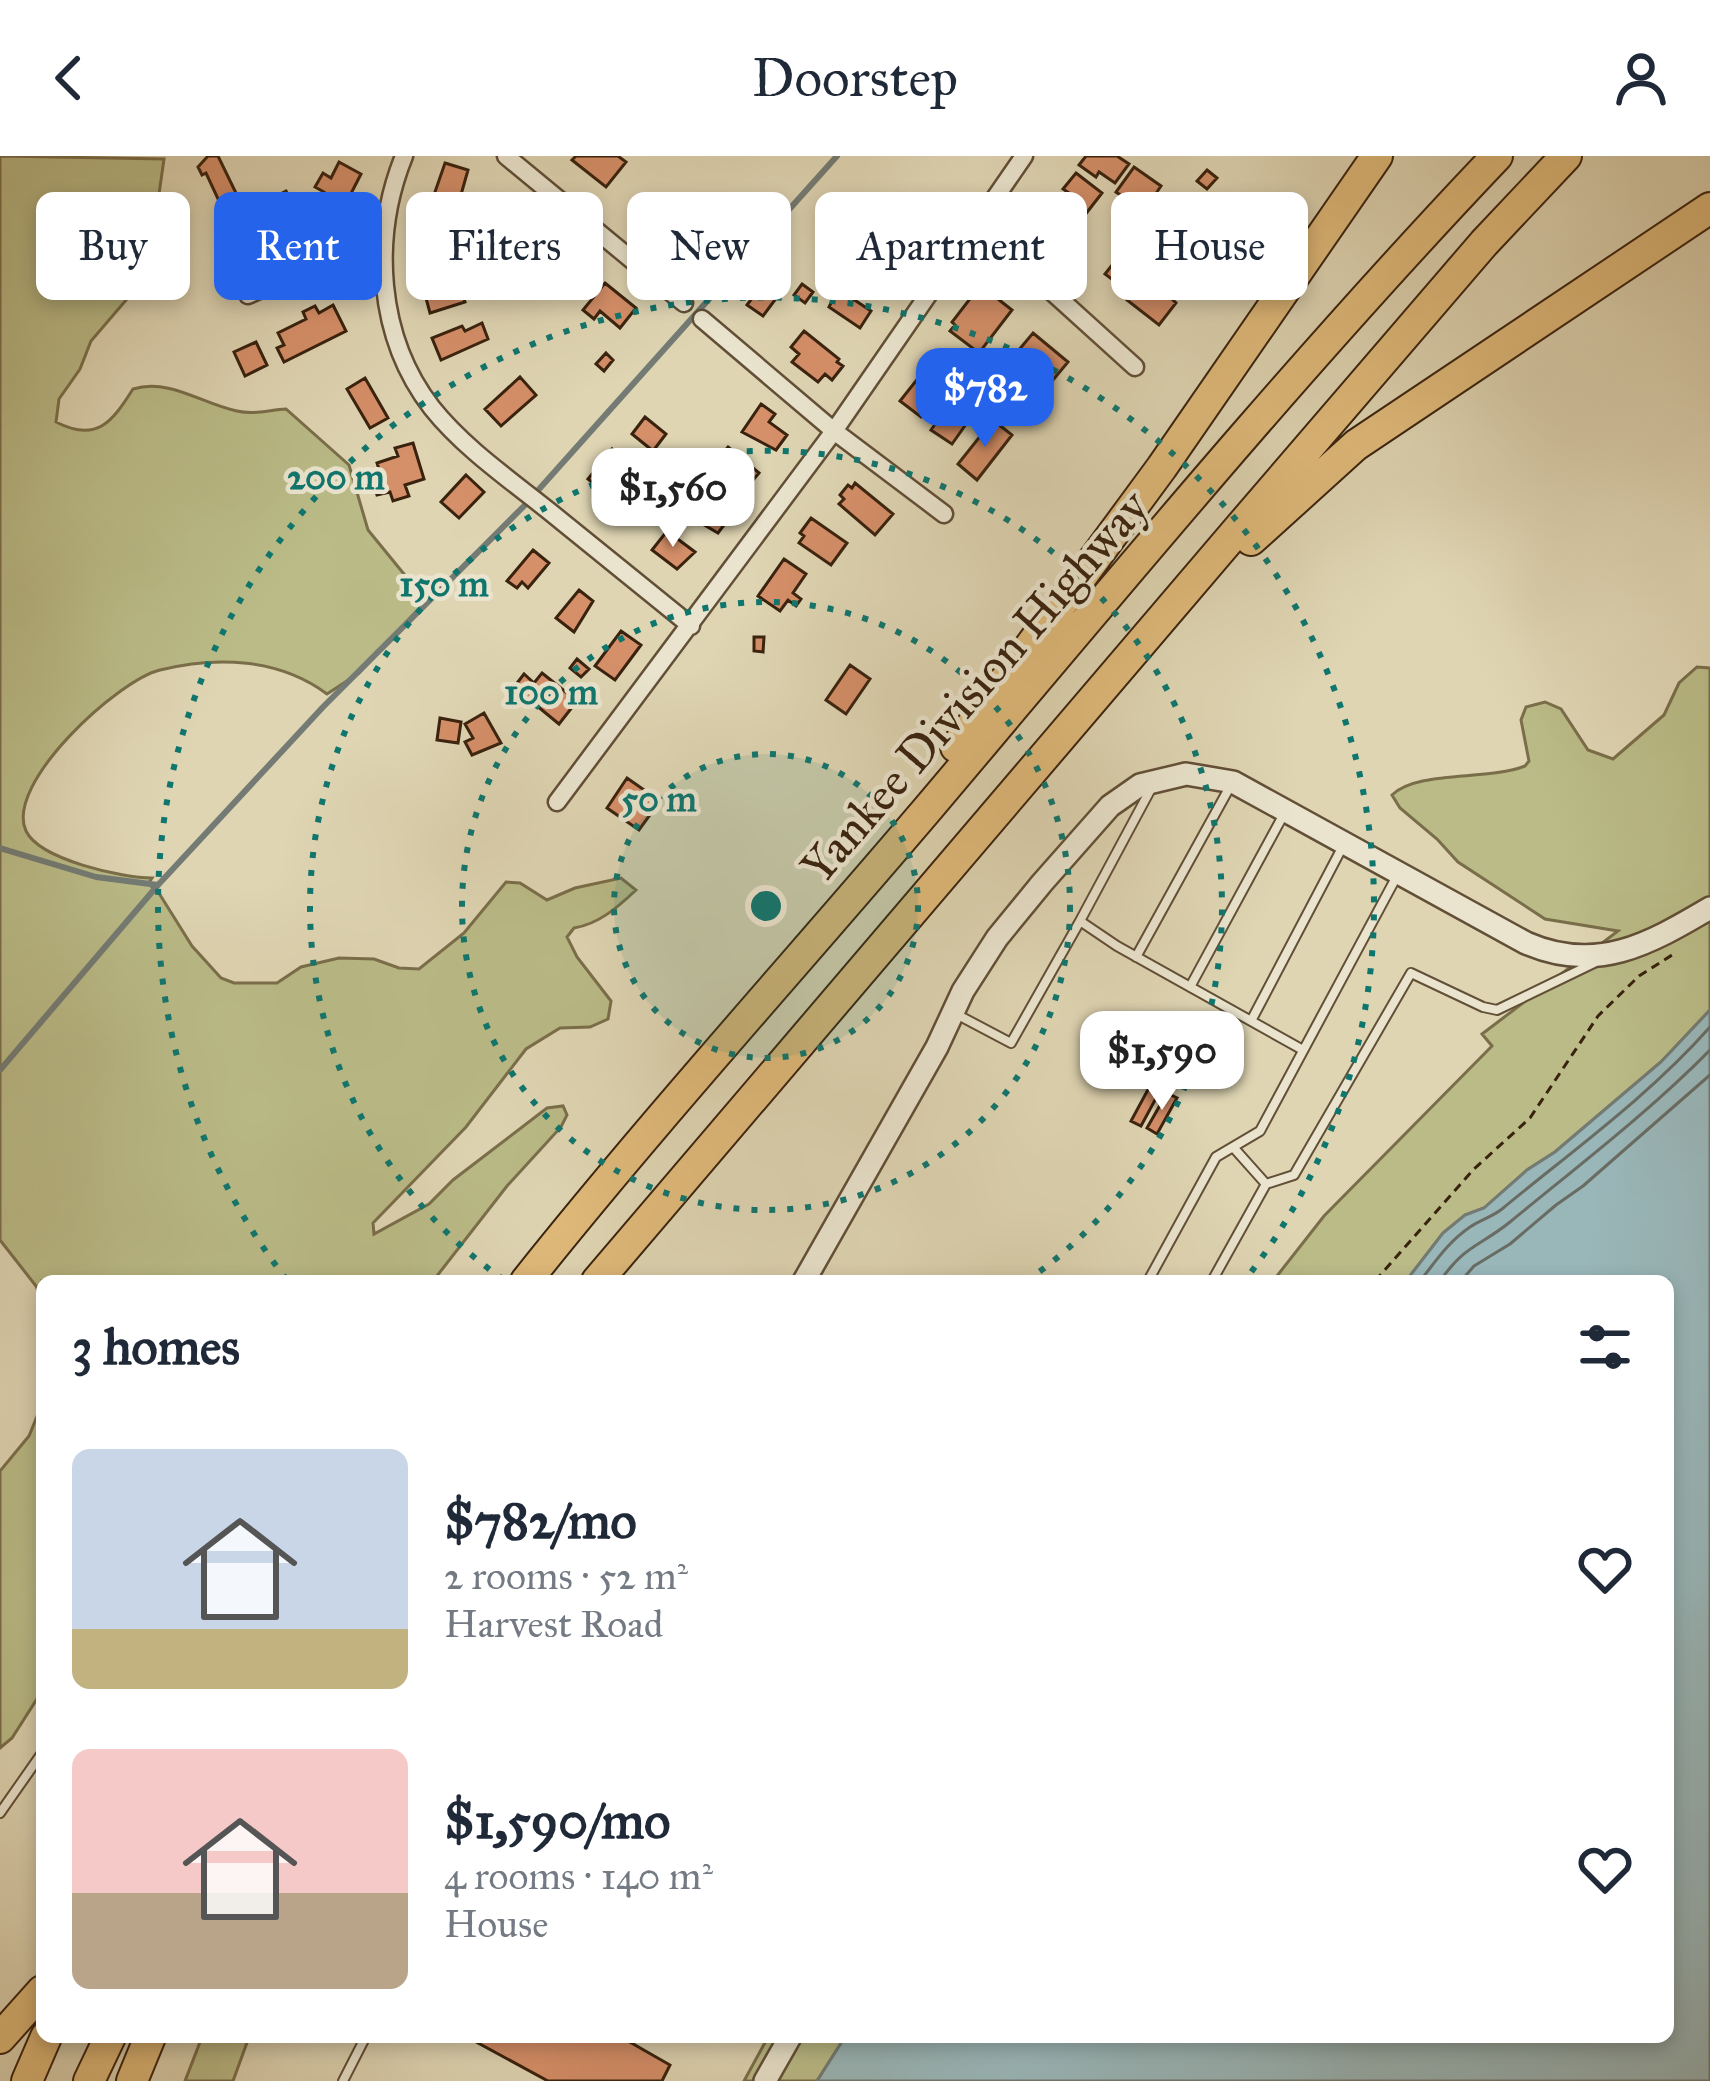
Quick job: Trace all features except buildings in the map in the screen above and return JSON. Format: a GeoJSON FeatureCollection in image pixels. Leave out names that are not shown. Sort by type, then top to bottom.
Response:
{"type":"FeatureCollection","features":[{"type":"Feature","properties":{"kind":"highway"},"geometry":{"type":"LineString","coordinates":[[843,909],[904,815],[1162,467],[1377,156]]}},
{"type":"Feature","properties":{"kind":"highway","name":"Yankee Division Highway"},"geometry":{"type":"LineString","coordinates":[[531,1275],[1276,402],[1413,244],[1497,156]]}},
{"type":"Feature","properties":{"kind":"highway","name":"Yankee Division Highway"},"geometry":{"type":"LineString","coordinates":[[602,1275],[1484,244],[1566,156]]}},
{"type":"Feature","properties":{"kind":"highway"},"geometry":{"type":"LineString","coordinates":[[1154,629],[1356,445],[1710,208]]}},
{"type":"Feature","properties":{"kind":"highway"},"geometry":{"type":"LineString","coordinates":[[0,2038],[36,1998]]}},
{"type":"Feature","properties":{"kind":"highway"},"geometry":{"type":"LineString","coordinates":[[27,2081],[43,2043]]}},
{"type":"Feature","properties":{"kind":"highway"},"geometry":{"type":"LineString","coordinates":[[89,2081],[107,2043]]}},
{"type":"Feature","properties":{"kind":"highway"},"geometry":{"type":"LineString","coordinates":[[133,2081],[147,2043]]}},
{"type":"Feature","properties":{"kind":"street"},"geometry":{"type":"LineString","coordinates":[[404,156],[387,210],[382,253],[396,340],[423,395],[454,431],[691,626]]}},
{"type":"Feature","properties":{"kind":"street"},"geometry":{"type":"LineString","coordinates":[[506,156],[684,303]]}},
{"type":"Feature","properties":{"kind":"street"},"geometry":{"type":"LineString","coordinates":[[998,192],[1024,156]]}},
{"type":"Feature","properties":{"kind":"street"},"geometry":{"type":"LineString","coordinates":[[557,802],[834,431],[923,300]]}},
{"type":"Feature","properties":{"kind":"street"},"geometry":{"type":"LineString","coordinates":[[1062,300],[1136,367]]}},
{"type":"Feature","properties":{"kind":"street"},"geometry":{"type":"LineString","coordinates":[[702,319],[834,431],[944,514]]}},
{"type":"Feature","properties":{"kind":"street"},"geometry":{"type":"LineString","coordinates":[[807,1275],[997,938],[1110,806],[1156,779],[1198,775],[1232,782],[1539,949],[1565,956],[1606,956],[1645,946],[1710,908]]}},
{"type":"Feature","properties":{"kind":"street"},"geometry":{"type":"LineString","coordinates":[[765,2081],[787,2043]]}},
{"type":"Feature","properties":{"kind":"lane"},"geometry":{"type":"LineString","coordinates":[[953,1013],[1011,1043],[1156,779]]}},
{"type":"Feature","properties":{"kind":"lane"},"geometry":{"type":"LineString","coordinates":[[1136,957],[1232,782]]}},
{"type":"Feature","properties":{"kind":"lane"},"geometry":{"type":"LineString","coordinates":[[1190,987],[1286,811]]}},
{"type":"Feature","properties":{"kind":"lane"},"geometry":{"type":"LineString","coordinates":[[1251,1021],[1345,843]]}},
{"type":"Feature","properties":{"kind":"lane"},"geometry":{"type":"LineString","coordinates":[[1151,1275],[1216,1157],[1260,1131],[1398,872]]}},
{"type":"Feature","properties":{"kind":"lane"},"geometry":{"type":"LineString","coordinates":[[1080,921],[1303,1050]]}},
{"type":"Feature","properties":{"kind":"lane"},"geometry":{"type":"LineString","coordinates":[[1215,1275],[1266,1184],[1294,1175],[1411,973],[1498,1010],[1606,956]]}},
{"type":"Feature","properties":{"kind":"lane"},"geometry":{"type":"LineString","coordinates":[[1233,1147],[1266,1184]]}},
{"type":"Feature","properties":{"kind":"lane"},"geometry":{"type":"LineString","coordinates":[[0,1813],[36,1762]]}},
{"type":"Feature","properties":{"kind":"lane"},"geometry":{"type":"LineString","coordinates":[[343,2081],[362,2043]]}},
{"type":"Feature","properties":{"kind":"path"},"geometry":{"type":"LineString","coordinates":[[1380,1275],[1474,1169],[1530,1118],[1598,1016],[1639,976],[1678,951]]}},
{"type":"Feature","properties":{"kind":"green space"},"geometry":{"type":"Polygon","coordinates":[[[0,156],[164,159],[159,192],[36,192],[36,300],[126,300],[91,341],[80,369],[59,399],[56,422],[82,430],[102,426],[133,389],[147,387],[173,389],[243,412],[286,409],[349,465],[368,530],[426,601],[359,673],[327,694],[289,673],[246,663],[181,666],[141,678],[93,713],[48,762],[24,811],[26,831],[64,859],[152,878],[148,884],[157,890],[192,946],[221,978],[234,983],[277,983],[301,967],[339,958],[374,959],[419,969],[464,933],[506,882],[520,883],[547,900],[621,878],[636,890],[608,914],[574,928],[567,937],[611,1001],[608,1019],[590,1027],[560,1028],[526,1049],[466,1127],[373,1223],[374,1234],[429,1204],[547,1108],[563,1106],[567,1115],[561,1127],[507,1186],[438,1275],[36,1275],[36,1286],[0,1240],[0,156]]]}},
{"type":"Feature","properties":{"kind":"green space"},"geometry":{"type":"Polygon","coordinates":[[[1697,667],[1710,668],[1710,1010],[1661,1062],[1555,1152],[1484,1208],[1465,1215],[1443,1233],[1411,1275],[1278,1275],[1324,1216],[1492,1046],[1482,1034],[1618,931],[1545,919],[1458,862],[1392,795],[1418,782],[1525,766],[1529,761],[1521,720],[1526,707],[1545,702],[1561,709],[1588,750],[1613,759],[1664,715],[1679,683],[1697,667]]]}},
{"type":"Feature","properties":{"kind":"green space"},"geometry":{"type":"Polygon","coordinates":[[[36,1419],[36,1700],[0,1748],[0,1471],[29,1436],[36,1419]]]}},
{"type":"Feature","properties":{"kind":"green space"},"geometry":{"type":"Polygon","coordinates":[[[200,2043],[247,2043],[233,2081],[185,2081],[200,2043]]]}},
{"type":"Feature","properties":{"kind":"green space"},"geometry":{"type":"Polygon","coordinates":[[[765,2043],[841,2043],[817,2081],[744,2081],[765,2043]]]}},
{"type":"Feature","properties":{"kind":"water"},"geometry":{"type":"Polygon","coordinates":[[[1710,1010],[1710,2081],[817,2081],[841,2043],[1674,2043],[1674,1275],[1411,1275],[1443,1233],[1465,1215],[1484,1208],[1661,1062],[1710,1010]]]}},
{"type":"Feature","properties":{"kind":"waterway"},"geometry":{"type":"LineString","coordinates":[[0,1070],[158,885],[323,707],[524,506],[837,156]]}},
{"type":"Feature","properties":{"kind":"waterway"},"geometry":{"type":"LineString","coordinates":[[0,848],[96,877],[158,885]]}}]}
